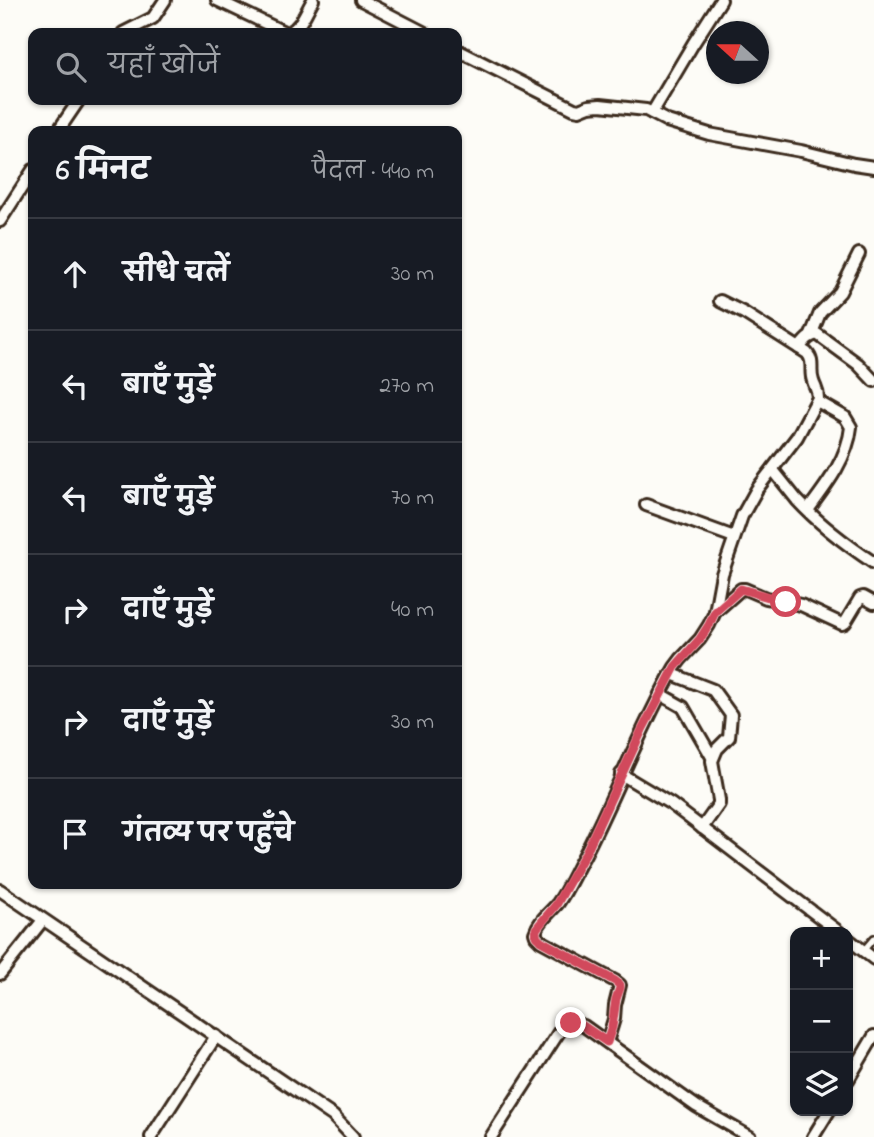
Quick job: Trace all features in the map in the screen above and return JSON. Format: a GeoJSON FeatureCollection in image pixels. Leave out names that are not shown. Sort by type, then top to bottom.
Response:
{"type":"FeatureCollection","features":[{"type":"Feature","properties":{"kind":"street"},"geometry":{"type":"LineString","coordinates":[[133,28],[153,18],[165,0]]}},
{"type":"Feature","properties":{"kind":"street"},"geometry":{"type":"LineString","coordinates":[[217,0],[276,28]]}},
{"type":"Feature","properties":{"kind":"street"},"geometry":{"type":"LineString","coordinates":[[296,28],[313,0]]}},
{"type":"Feature","properties":{"kind":"street"},"geometry":{"type":"LineString","coordinates":[[360,0],[415,28]]}},
{"type":"Feature","properties":{"kind":"street"},"geometry":{"type":"LineString","coordinates":[[652,113],[721,0]]}},
{"type":"Feature","properties":{"kind":"street"},"geometry":{"type":"LineString","coordinates":[[462,53],[574,109],[600,105],[646,110],[667,121],[709,134],[874,167]]}},
{"type":"Feature","properties":{"kind":"street"},"geometry":{"type":"LineString","coordinates":[[61,126],[76,105]]}},
{"type":"Feature","properties":{"kind":"street"},"geometry":{"type":"LineString","coordinates":[[0,222],[28,178]]}},
{"type":"Feature","properties":{"kind":"street"},"geometry":{"type":"LineString","coordinates":[[799,348],[811,335],[820,313],[840,292],[859,254]]}},
{"type":"Feature","properties":{"kind":"street"},"geometry":{"type":"LineString","coordinates":[[607,1042],[620,985],[541,941],[535,933],[562,896],[586,852],[660,694],[681,659],[709,625],[715,612],[722,574],[742,516],[757,489],[803,428],[817,401],[818,392],[812,379],[811,357],[744,313],[720,301]]}},
{"type":"Feature","properties":{"kind":"street"},"geometry":{"type":"LineString","coordinates":[[811,335],[822,337],[858,364],[874,381]]}},
{"type":"Feature","properties":{"kind":"street"},"geometry":{"type":"LineString","coordinates":[[808,510],[836,470],[851,432],[845,416],[817,401]]}},
{"type":"Feature","properties":{"kind":"street"},"geometry":{"type":"LineString","coordinates":[[773,470],[798,501],[850,547],[874,563]]}},
{"type":"Feature","properties":{"kind":"street"},"geometry":{"type":"LineString","coordinates":[[646,505],[734,537]]}},
{"type":"Feature","properties":{"kind":"street"},"geometry":{"type":"LineString","coordinates":[[715,612],[738,591],[745,589],[806,607],[842,624],[860,598],[873,600]]}},
{"type":"Feature","properties":{"kind":"street"},"geometry":{"type":"LineString","coordinates":[[672,674],[713,690],[730,711],[732,719],[729,737],[712,757]]}},
{"type":"Feature","properties":{"kind":"street"},"geometry":{"type":"LineString","coordinates":[[660,694],[683,707],[712,757],[719,800],[702,828]]}},
{"type":"Feature","properties":{"kind":"street"},"geometry":{"type":"LineString","coordinates":[[621,774],[671,804],[832,927]]}},
{"type":"Feature","properties":{"kind":"street"},"geometry":{"type":"LineString","coordinates":[[0,890],[333,1116],[353,1137]]}},
{"type":"Feature","properties":{"kind":"street"},"geometry":{"type":"LineString","coordinates":[[0,974],[43,920]]}},
{"type":"Feature","properties":{"kind":"street"},"geometry":{"type":"LineString","coordinates":[[853,943],[874,959]]}},
{"type":"Feature","properties":{"kind":"street"},"geometry":{"type":"LineString","coordinates":[[491,1137],[559,1032],[571,1023],[583,1026],[696,1106],[750,1137]]}},
{"type":"Feature","properties":{"kind":"street"},"geometry":{"type":"LineString","coordinates":[[151,1137],[216,1036]]}},
{"type":"Feature","properties":{"kind":"street"},"geometry":{"type":"LineString","coordinates":[[853,1072],[874,1036]]}},
{"type":"Feature","properties":{"kind":"street"},"geometry":{"type":"LineString","coordinates":[[813,1137],[826,1116]]}},
{"type":"Feature","properties":{"kind":"lane"},"geometry":{"type":"LineString","coordinates":[[863,951],[874,938]]}},
{"type":"Feature","properties":{"kind":"route"},"geometry":{"type":"LineString","coordinates":[[571,1023],[583,1026],[607,1042],[620,985],[541,941],[536,936],[536,929],[562,896],[586,852],[642,730],[675,667],[706,631],[715,612],[741,589],[786,602]]}}]}
